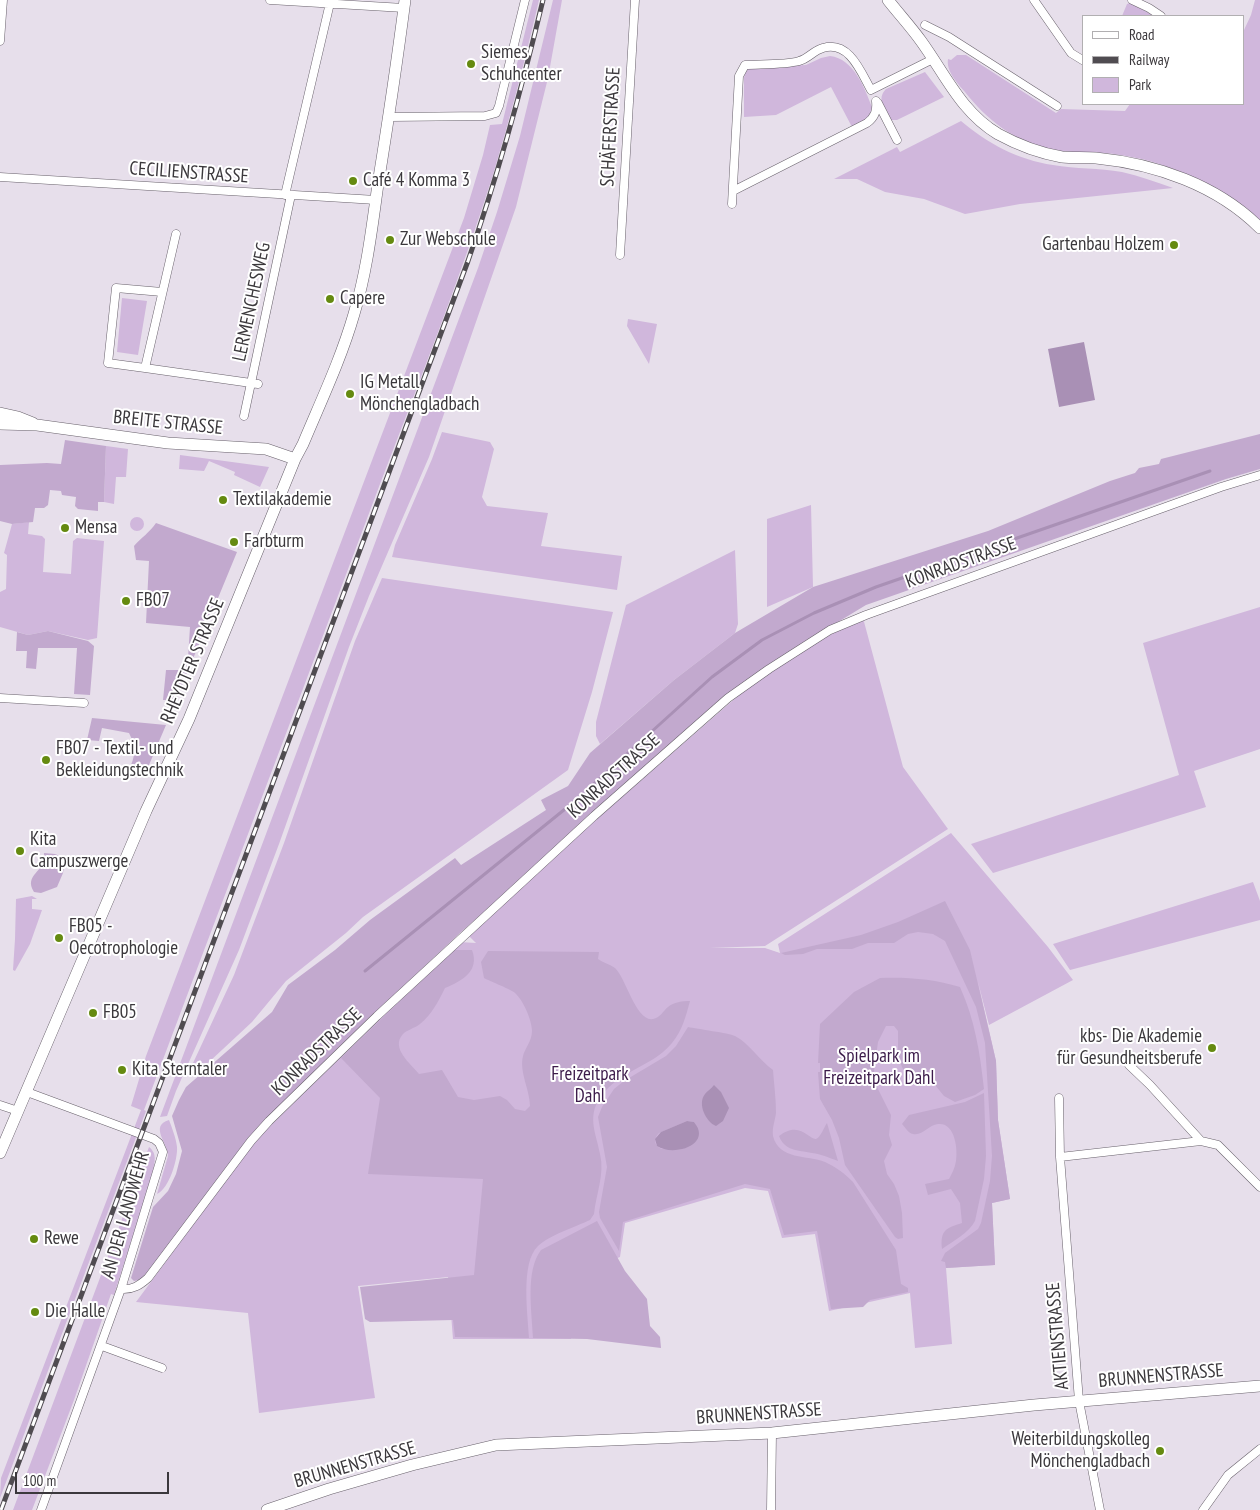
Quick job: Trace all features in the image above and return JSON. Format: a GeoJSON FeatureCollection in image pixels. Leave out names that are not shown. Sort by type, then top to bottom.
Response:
{"type":"FeatureCollection","features":[{"type":"Feature","properties":{"kind":"street"},"geometry":{"type":"LineString","coordinates":[[0,41],[3,0]]}},
{"type":"Feature","properties":{"kind":"street"},"geometry":{"type":"LineString","coordinates":[[270,0],[330,4],[404,4]]}},
{"type":"Feature","properties":{"kind":"street"},"geometry":{"type":"LineString","coordinates":[[390,117],[493,116],[498,111],[525,0]]}},
{"type":"Feature","properties":{"kind":"street","name":"SCHÄFERSTRASSE"},"geometry":{"type":"LineString","coordinates":[[620,255],[635,0]]}},
{"type":"Feature","properties":{"kind":"street"},"geometry":{"type":"LineString","coordinates":[[888,0],[920,40],[956,96],[972,113],[996,132],[1021,146],[1063,157],[1095,158],[1137,164],[1179,176],[1237,208],[1260,228]]}},
{"type":"Feature","properties":{"kind":"street"},"geometry":{"type":"LineString","coordinates":[[1034,0],[1071,53],[1082,60]]}},
{"type":"Feature","properties":{"kind":"street"},"geometry":{"type":"LineString","coordinates":[[1132,0],[1160,15]]}},
{"type":"Feature","properties":{"kind":"street","name":"LERMENCHESWEG"},"geometry":{"type":"LineString","coordinates":[[244,416],[255,383],[288,195],[330,4]]}},
{"type":"Feature","properties":{"kind":"street","name":"RHEYDTER STRASSE"},"geometry":{"type":"LineString","coordinates":[[0,1154],[146,811],[189,719],[295,458],[303,444],[337,363],[354,315],[363,282],[390,117],[404,4]]}},
{"type":"Feature","properties":{"kind":"street"},"geometry":{"type":"LineString","coordinates":[[925,25],[948,37],[1057,106]]}},
{"type":"Feature","properties":{"kind":"street"},"geometry":{"type":"LineString","coordinates":[[732,204],[739,76],[745,65],[800,61],[823,48],[844,50],[854,59],[897,140]]}},
{"type":"Feature","properties":{"kind":"street"},"geometry":{"type":"LineString","coordinates":[[871,90],[933,59]]}},
{"type":"Feature","properties":{"kind":"street"},"geometry":{"type":"LineString","coordinates":[[733,191],[867,124],[874,118],[877,108],[876,100]]}},
{"type":"Feature","properties":{"kind":"street","name":"CECILIENSTRASSE"},"geometry":{"type":"LineString","coordinates":[[0,177],[376,200]]}},
{"type":"Feature","properties":{"kind":"street"},"geometry":{"type":"LineString","coordinates":[[145,368],[176,234]]}},
{"type":"Feature","properties":{"kind":"street"},"geometry":{"type":"LineString","coordinates":[[162,292],[116,288],[108,362],[255,383]]}},
{"type":"Feature","properties":{"kind":"street","name":"BREITE STRASSE"},"geometry":{"type":"LineString","coordinates":[[0,413],[18,417],[37,425]]}},
{"type":"Feature","properties":{"kind":"street","name":"BREITE STRASSE"},"geometry":{"type":"LineString","coordinates":[[0,424],[37,425],[168,443],[266,449],[295,458]]}},
{"type":"Feature","properties":{"kind":"street","name":"KONRADSTRASSE"},"geometry":{"type":"LineString","coordinates":[[121,1289],[128,1290],[134,1288],[148,1278],[251,1141],[336,1055],[601,810],[728,698],[830,630],[1221,487],[1260,475]]}},
{"type":"Feature","properties":{"kind":"street"},"geometry":{"type":"LineString","coordinates":[[0,698],[84,703]]}},
{"type":"Feature","properties":{"kind":"street"},"geometry":{"type":"LineString","coordinates":[[1129,1065],[1201,1141]]}},
{"type":"Feature","properties":{"kind":"street","name":"AN DER LANDWEHR"},"geometry":{"type":"LineString","coordinates":[[27,1092],[154,1139],[162,1148],[148,1205],[102,1346],[41,1510]]}},
{"type":"Feature","properties":{"kind":"street","name":"AKTIENSTRASSE"},"geometry":{"type":"LineString","coordinates":[[1059,1098],[1060,1157],[1080,1401],[1100,1510]]}},
{"type":"Feature","properties":{"kind":"street"},"geometry":{"type":"LineString","coordinates":[[0,1105],[18,1111]]}},
{"type":"Feature","properties":{"kind":"street"},"geometry":{"type":"LineString","coordinates":[[1060,1157],[1201,1141],[1218,1145],[1260,1187]]}},
{"type":"Feature","properties":{"kind":"street"},"geometry":{"type":"LineString","coordinates":[[102,1346],[162,1368]]}},
{"type":"Feature","properties":{"kind":"street","name":"BRUNNENSTRASSE"},"geometry":{"type":"LineString","coordinates":[[267,1510],[412,1465],[496,1445],[772,1432],[1080,1401],[1260,1386]]}},
{"type":"Feature","properties":{"kind":"street"},"geometry":{"type":"LineString","coordinates":[[771,1510],[772,1432]]}},
{"type":"Feature","properties":{"kind":"street"},"geometry":{"type":"LineString","coordinates":[[1203,1510],[1228,1475],[1260,1449]]}},
{"type":"Feature","properties":{"kind":"green space"},"geometry":{"type":"Polygon","coordinates":[[[533,0],[539,0],[517,89],[492,178],[466,255],[173,1032],[144,1110],[146,1111],[0,1498],[1,1478],[141,1110],[131,1106],[146,1056],[464,218],[490,125],[502,124],[533,0]]]}},
{"type":"Feature","properties":{"kind":"green space"},"geometry":{"type":"Polygon","coordinates":[[[553,0],[562,0],[548,78],[516,207],[429,457],[349,647],[239,950],[176,1091],[167,1116],[160,1117],[478,268],[520,136],[553,0]]]}},
{"type":"Feature","properties":{"kind":"green space"},"geometry":{"type":"Polygon","coordinates":[[[1255,0],[1260,0],[1260,221],[1230,198],[1188,174],[1158,164],[1113,154],[1048,149],[1012,135],[973,102],[950,72],[948,63],[948,59],[951,60],[957,55],[966,55],[1056,113],[1061,109],[1125,111],[1129,105],[1245,105],[1245,28],[1255,0]]]}},
{"type":"Feature","properties":{"kind":"green space"},"geometry":{"type":"Polygon","coordinates":[[[1127,4],[1133,4],[1152,15],[1122,15],[1127,4]]]}},
{"type":"Feature","properties":{"kind":"green space"},"geometry":{"type":"Polygon","coordinates":[[[830,56],[846,62],[857,75],[872,107],[869,118],[852,127],[831,87],[776,115],[744,117],[744,78],[745,72],[749,68],[806,65],[830,56]]]}},
{"type":"Feature","properties":{"kind":"green space"},"geometry":{"type":"Polygon","coordinates":[[[925,72],[944,97],[897,120],[890,120],[882,104],[883,93],[886,89],[925,72]]]}},
{"type":"Feature","properties":{"kind":"green space"},"geometry":{"type":"Polygon","coordinates":[[[961,121],[992,143],[1015,155],[1040,163],[1122,172],[1173,188],[1020,204],[965,214],[924,199],[885,192],[857,179],[834,179],[897,147],[900,152],[961,121]]]}},
{"type":"Feature","properties":{"kind":"green space"},"geometry":{"type":"Polygon","coordinates":[[[122,298],[147,301],[138,355],[117,352],[122,298]]]}},
{"type":"Feature","properties":{"kind":"green space"},"geometry":{"type":"Polygon","coordinates":[[[628,319],[657,324],[649,364],[627,326],[628,319]]]}},
{"type":"Feature","properties":{"kind":"green space"},"geometry":{"type":"Polygon","coordinates":[[[442,432],[490,442],[494,449],[482,497],[487,506],[548,513],[541,546],[622,556],[617,590],[392,557],[395,545],[442,432]]]}},
{"type":"Feature","properties":{"kind":"green space"},"geometry":{"type":"Polygon","coordinates":[[[1260,434],[1260,469],[1226,479],[866,605],[759,672],[461,932],[343,1043],[255,1132],[237,1153],[143,1279],[134,1281],[131,1278],[153,1207],[168,1191],[176,1174],[182,1151],[172,1116],[186,1087],[272,1012],[288,985],[335,950],[370,920],[455,858],[461,865],[546,810],[541,800],[568,786],[590,753],[674,680],[735,633],[813,587],[988,531],[1110,481],[1135,473],[1139,468],[1159,464],[1161,459],[1260,434]]]}},
{"type":"Feature","properties":{"kind":"green space"},"geometry":{"type":"Polygon","coordinates":[[[65,440],[106,446],[104,502],[98,502],[98,511],[78,509],[75,506],[76,497],[62,495],[61,491],[50,490],[48,505],[44,508],[35,508],[33,522],[12,524],[0,521],[0,465],[61,464],[65,440]]]}},
{"type":"Feature","properties":{"kind":"green space"},"geometry":{"type":"Polygon","coordinates":[[[106,446],[128,449],[126,477],[116,477],[114,504],[104,502],[106,446]]]}},
{"type":"Feature","properties":{"kind":"green space"},"geometry":{"type":"Polygon","coordinates":[[[180,455],[269,467],[260,487],[234,475],[235,472],[209,461],[204,471],[179,469],[180,455]]]}},
{"type":"Feature","properties":{"kind":"green space"},"geometry":{"type":"Polygon","coordinates":[[[811,505],[813,587],[767,607],[767,519],[811,505]]]}},
{"type":"Feature","properties":{"kind":"green space"},"geometry":{"type":"Polygon","coordinates":[[[134,517],[140,517],[144,524],[140,531],[134,531],[130,527],[130,521],[134,517]]]}},
{"type":"Feature","properties":{"kind":"green space"},"geometry":{"type":"Polygon","coordinates":[[[29,522],[28,534],[42,536],[45,539],[43,572],[71,574],[73,541],[77,538],[104,541],[97,638],[88,640],[48,631],[28,635],[0,627],[0,592],[6,589],[7,555],[4,553],[12,524],[29,522]]]}},
{"type":"Feature","properties":{"kind":"green space"},"geometry":{"type":"Polygon","coordinates":[[[156,523],[237,552],[176,700],[163,700],[166,670],[183,670],[183,658],[188,658],[190,627],[146,623],[149,561],[136,560],[134,546],[156,523]]]}},
{"type":"Feature","properties":{"kind":"green space"},"geometry":{"type":"Polygon","coordinates":[[[735,550],[738,624],[735,633],[674,680],[600,744],[596,736],[596,722],[626,605],[735,550]]]}},
{"type":"Feature","properties":{"kind":"green space"},"geometry":{"type":"Polygon","coordinates":[[[382,578],[613,612],[592,692],[568,770],[363,917],[286,981],[252,1022],[194,1076],[188,1077],[234,975],[284,843],[355,641],[382,578]]]}},
{"type":"Feature","properties":{"kind":"green space"},"geometry":{"type":"Polygon","coordinates":[[[1260,607],[1260,749],[1194,771],[1206,807],[993,873],[971,844],[1179,775],[1143,643],[1260,607]]]}},
{"type":"Feature","properties":{"kind":"green space"},"geometry":{"type":"Polygon","coordinates":[[[863,618],[903,767],[948,829],[765,946],[710,948],[765,948],[780,953],[778,944],[951,833],[1048,947],[1073,980],[989,1025],[978,982],[996,1061],[998,1120],[1010,1199],[992,1203],[995,1265],[946,1268],[952,1344],[915,1348],[910,1293],[829,1311],[815,1234],[782,1238],[768,1191],[745,1188],[625,1223],[620,1257],[568,1277],[571,1339],[453,1339],[448,1277],[358,1286],[375,1398],[259,1413],[248,1313],[136,1302],[256,1140],[459,942],[476,943],[466,933],[754,682],[822,639],[863,618]]]}},
{"type":"Feature","properties":{"kind":"green space"},"geometry":{"type":"Polygon","coordinates":[[[48,631],[88,641],[94,646],[90,695],[74,694],[77,648],[38,648],[36,669],[26,668],[27,651],[16,651],[17,632],[28,635],[48,631]]]}},
{"type":"Feature","properties":{"kind":"green space"},"geometry":{"type":"Polygon","coordinates":[[[92,718],[166,725],[146,772],[131,765],[134,749],[129,733],[102,728],[99,741],[87,740],[92,718]]]}},
{"type":"Feature","properties":{"kind":"green space"},"geometry":{"type":"Polygon","coordinates":[[[44,853],[55,854],[65,858],[63,873],[57,887],[41,893],[34,892],[31,881],[42,865],[44,853]]]}},
{"type":"Feature","properties":{"kind":"green space"},"geometry":{"type":"Polygon","coordinates":[[[1253,882],[1260,901],[1260,920],[1070,970],[1053,944],[1253,882]]]}},
{"type":"Feature","properties":{"kind":"green space"},"geometry":{"type":"Polygon","coordinates":[[[32,896],[37,899],[32,899],[32,909],[42,910],[30,944],[15,971],[13,970],[16,899],[32,896]]]}},
{"type":"Feature","properties":{"kind":"green space"},"geometry":{"type":"Polygon","coordinates":[[[945,901],[970,950],[996,1061],[998,1120],[1010,1199],[992,1203],[995,1265],[946,1268],[945,1262],[941,1261],[945,1253],[978,1229],[981,1223],[990,1181],[992,1156],[985,1043],[976,1007],[945,941],[933,934],[918,932],[908,934],[894,943],[868,943],[852,949],[817,949],[803,954],[785,955],[781,953],[861,935],[898,922],[945,901]]]}},
{"type":"Feature","properties":{"kind":"green space","name":"Freizeitpark Dahl"},"geometry":{"type":"Polygon","coordinates":[[[453,950],[472,950],[474,964],[468,974],[458,982],[445,988],[428,1016],[420,1024],[403,1034],[399,1045],[403,1056],[419,1074],[442,1070],[458,1097],[474,1100],[500,1096],[507,1100],[515,1109],[525,1111],[530,1106],[522,1062],[532,1035],[532,1026],[524,1005],[515,993],[484,978],[481,962],[488,951],[599,952],[598,959],[615,968],[636,1007],[647,1018],[653,1019],[658,1017],[673,1004],[690,1001],[681,1028],[672,1043],[654,1059],[622,1077],[612,1085],[596,1105],[593,1123],[600,1154],[601,1169],[594,1214],[590,1220],[543,1242],[532,1254],[526,1290],[529,1338],[455,1337],[453,1320],[370,1322],[365,1319],[360,1287],[474,1275],[483,1179],[368,1174],[380,1098],[341,1058],[453,950]]]}},
{"type":"Feature","properties":{"kind":"green space"},"geometry":{"type":"Polygon","coordinates":[[[880,978],[920,979],[960,987],[970,1012],[976,1037],[984,1089],[975,1095],[955,1102],[944,1096],[931,1080],[912,1075],[903,1069],[898,1058],[898,1031],[894,1026],[886,1026],[878,1042],[873,1079],[891,1115],[889,1135],[892,1145],[884,1161],[887,1174],[899,1196],[903,1238],[898,1239],[845,1165],[839,1138],[832,1120],[820,1099],[818,1072],[820,1072],[820,1063],[818,1063],[820,1024],[854,992],[880,978]]]}},
{"type":"Feature","properties":{"kind":"green space"},"geometry":{"type":"Polygon","coordinates":[[[688,1027],[732,1035],[745,1043],[773,1070],[776,1113],[773,1136],[776,1144],[787,1153],[825,1162],[840,1170],[853,1182],[896,1250],[901,1284],[908,1288],[908,1292],[870,1300],[863,1307],[831,1309],[817,1231],[784,1235],[770,1189],[745,1184],[623,1222],[619,1251],[600,1218],[599,1212],[607,1167],[598,1117],[614,1089],[666,1056],[676,1046],[688,1027]],[[687,1121],[659,1133],[656,1138],[656,1144],[662,1149],[696,1141],[698,1131],[694,1122],[687,1121]]]}},
{"type":"Feature","properties":{"kind":"green space"},"geometry":{"type":"Polygon","coordinates":[[[984,1093],[986,1156],[984,1179],[975,1221],[965,1233],[942,1249],[942,1238],[945,1231],[952,1226],[962,1223],[960,1203],[951,1189],[928,1195],[925,1184],[949,1179],[956,1161],[956,1143],[952,1132],[944,1125],[934,1125],[923,1132],[913,1134],[902,1124],[909,1115],[965,1102],[984,1093]]]}},
{"type":"Feature","properties":{"kind":"green space"},"geometry":{"type":"Polygon","coordinates":[[[169,1120],[176,1144],[176,1159],[169,1180],[157,1194],[168,1156],[160,1126],[169,1120]]]}},
{"type":"Feature","properties":{"kind":"green space"},"geometry":{"type":"Polygon","coordinates":[[[827,1123],[838,1161],[819,1154],[792,1149],[785,1145],[779,1136],[786,1132],[798,1130],[816,1139],[827,1123]]]}},
{"type":"Feature","properties":{"kind":"green space"},"geometry":{"type":"Polygon","coordinates":[[[149,1147],[154,1153],[153,1173],[114,1295],[111,1294],[74,1400],[32,1510],[13,1510],[149,1147]]]}},
{"type":"Feature","properties":{"kind":"green space"},"geometry":{"type":"Polygon","coordinates":[[[597,1221],[625,1271],[647,1299],[650,1326],[660,1337],[661,1348],[587,1339],[533,1338],[531,1280],[536,1259],[541,1250],[597,1221]]]}},
{"type":"Feature","properties":{"kind":"shaded area"},"geometry":{"type":"Polygon","coordinates":[[[1084,342],[1095,400],[1059,407],[1048,349],[1084,342]]]}},
{"type":"Feature","properties":{"kind":"shaded area"},"geometry":{"type":"Polygon","coordinates":[[[714,1085],[721,1092],[729,1108],[723,1121],[716,1126],[706,1117],[702,1107],[705,1094],[714,1085]]]}},
{"type":"Feature","properties":{"kind":"shaded area"},"geometry":{"type":"Polygon","coordinates":[[[687,1121],[694,1122],[699,1130],[695,1143],[689,1147],[672,1150],[657,1146],[655,1139],[661,1132],[687,1121]]]}},
{"type":"Feature","properties":{"kind":"waterway"},"geometry":{"type":"LineString","coordinates":[[587,790],[712,677],[762,640],[814,613],[876,587],[1210,471]]}},
{"type":"Feature","properties":{"kind":"waterway"},"geometry":{"type":"LineString","coordinates":[[365,971],[570,805]]}},
{"type":"Feature","properties":{"kind":"railway"},"geometry":{"type":"LineString","coordinates":[[1,1510],[468,261],[509,131],[543,0]]}},
{"type":"Feature","properties":{"kind":"place","name":"Siemes Schuhcenter"},"geometry":{"type":"Point","coordinates":[471,64]}},
{"type":"Feature","properties":{"kind":"place","name":"Café 4 Komma 3"},"geometry":{"type":"Point","coordinates":[353,181]}},
{"type":"Feature","properties":{"kind":"place","name":"Zur Webschule"},"geometry":{"type":"Point","coordinates":[390,240]}},
{"type":"Feature","properties":{"kind":"place","name":"Gartenbau Holzem"},"geometry":{"type":"Point","coordinates":[1174,245]}},
{"type":"Feature","properties":{"kind":"place","name":"Capere"},"geometry":{"type":"Point","coordinates":[330,299]}},
{"type":"Feature","properties":{"kind":"place","name":"IG Metall Mönchengladbach"},"geometry":{"type":"Point","coordinates":[350,394]}},
{"type":"Feature","properties":{"kind":"place","name":"Textilakademie"},"geometry":{"type":"Point","coordinates":[223,500]}},
{"type":"Feature","properties":{"kind":"place","name":"Mensa"},"geometry":{"type":"Point","coordinates":[65,528]}},
{"type":"Feature","properties":{"kind":"place","name":"Farbturm"},"geometry":{"type":"Point","coordinates":[234,542]}},
{"type":"Feature","properties":{"kind":"place","name":"FB07"},"geometry":{"type":"Point","coordinates":[126,601]}},
{"type":"Feature","properties":{"kind":"place","name":"FB07 - Textil- und Bekleidungstechnik"},"geometry":{"type":"Point","coordinates":[46,760]}},
{"type":"Feature","properties":{"kind":"place","name":"Kita Campuszwerge"},"geometry":{"type":"Point","coordinates":[20,851]}},
{"type":"Feature","properties":{"kind":"place","name":"FB05 - Oecotrophologie"},"geometry":{"type":"Point","coordinates":[59,938]}},
{"type":"Feature","properties":{"kind":"place","name":"FB05"},"geometry":{"type":"Point","coordinates":[93,1013]}},
{"type":"Feature","properties":{"kind":"place","name":"kbs- Die Akademie für Gesundheitsberufe"},"geometry":{"type":"Point","coordinates":[1212,1048]}},
{"type":"Feature","properties":{"kind":"place","name":"Kita Sterntaler"},"geometry":{"type":"Point","coordinates":[122,1070]}},
{"type":"Feature","properties":{"kind":"place","name":"Rewe"},"geometry":{"type":"Point","coordinates":[34,1239]}},
{"type":"Feature","properties":{"kind":"place","name":"Die Halle"},"geometry":{"type":"Point","coordinates":[35,1312]}},
{"type":"Feature","properties":{"kind":"place","name":"Weiterbildungskolleg Mönchengladbach"},"geometry":{"type":"Point","coordinates":[1160,1451]}},
{"type":"Feature","properties":{"kind":"park label","name":"Spielpark im Freizeitpark Dahl"},"geometry":{"type":"Point","coordinates":[879,1068]}}]}
